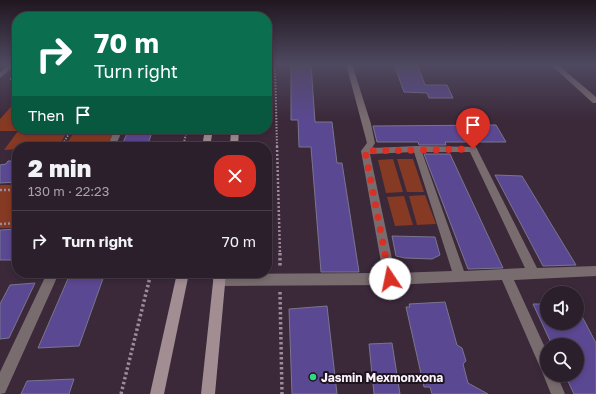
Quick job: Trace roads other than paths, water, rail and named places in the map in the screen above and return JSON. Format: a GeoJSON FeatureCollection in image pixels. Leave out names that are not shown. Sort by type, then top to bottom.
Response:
{"type":"FeatureCollection","features":[{"type":"Feature","properties":{"kind":"main road"},"geometry":{"type":"LineString","coordinates":[[157,394],[182,278]]}},
{"type":"Feature","properties":{"kind":"main road"},"geometry":{"type":"LineString","coordinates":[[208,394],[220,278]]}},
{"type":"Feature","properties":{"kind":"street"},"geometry":{"type":"LineString","coordinates":[[355,82],[371,143],[365,151],[390,279]]}},
{"type":"Feature","properties":{"kind":"street"},"geometry":{"type":"LineString","coordinates":[[574,82],[596,101]]}},
{"type":"Feature","properties":{"kind":"street"},"geometry":{"type":"LineString","coordinates":[[365,151],[473,149],[534,274]]}},
{"type":"Feature","properties":{"kind":"street"},"geometry":{"type":"LineString","coordinates":[[417,150],[460,276]]}},
{"type":"Feature","properties":{"kind":"street"},"geometry":{"type":"LineString","coordinates":[[250,278],[280,280],[390,279],[596,271]]}},
{"type":"Feature","properties":{"kind":"street"},"geometry":{"type":"LineString","coordinates":[[506,275],[540,352]]}},
{"type":"Feature","properties":{"kind":"street"},"geometry":{"type":"LineString","coordinates":[[0,388],[51,278]]}},
{"type":"Feature","properties":{"kind":"street"},"geometry":{"type":"LineString","coordinates":[[553,382],[558,394]]}},
{"type":"Feature","properties":{"kind":"place","name":"Jasmin Mexmonxona"},"geometry":{"type":"Point","coordinates":[313,377]}}]}
